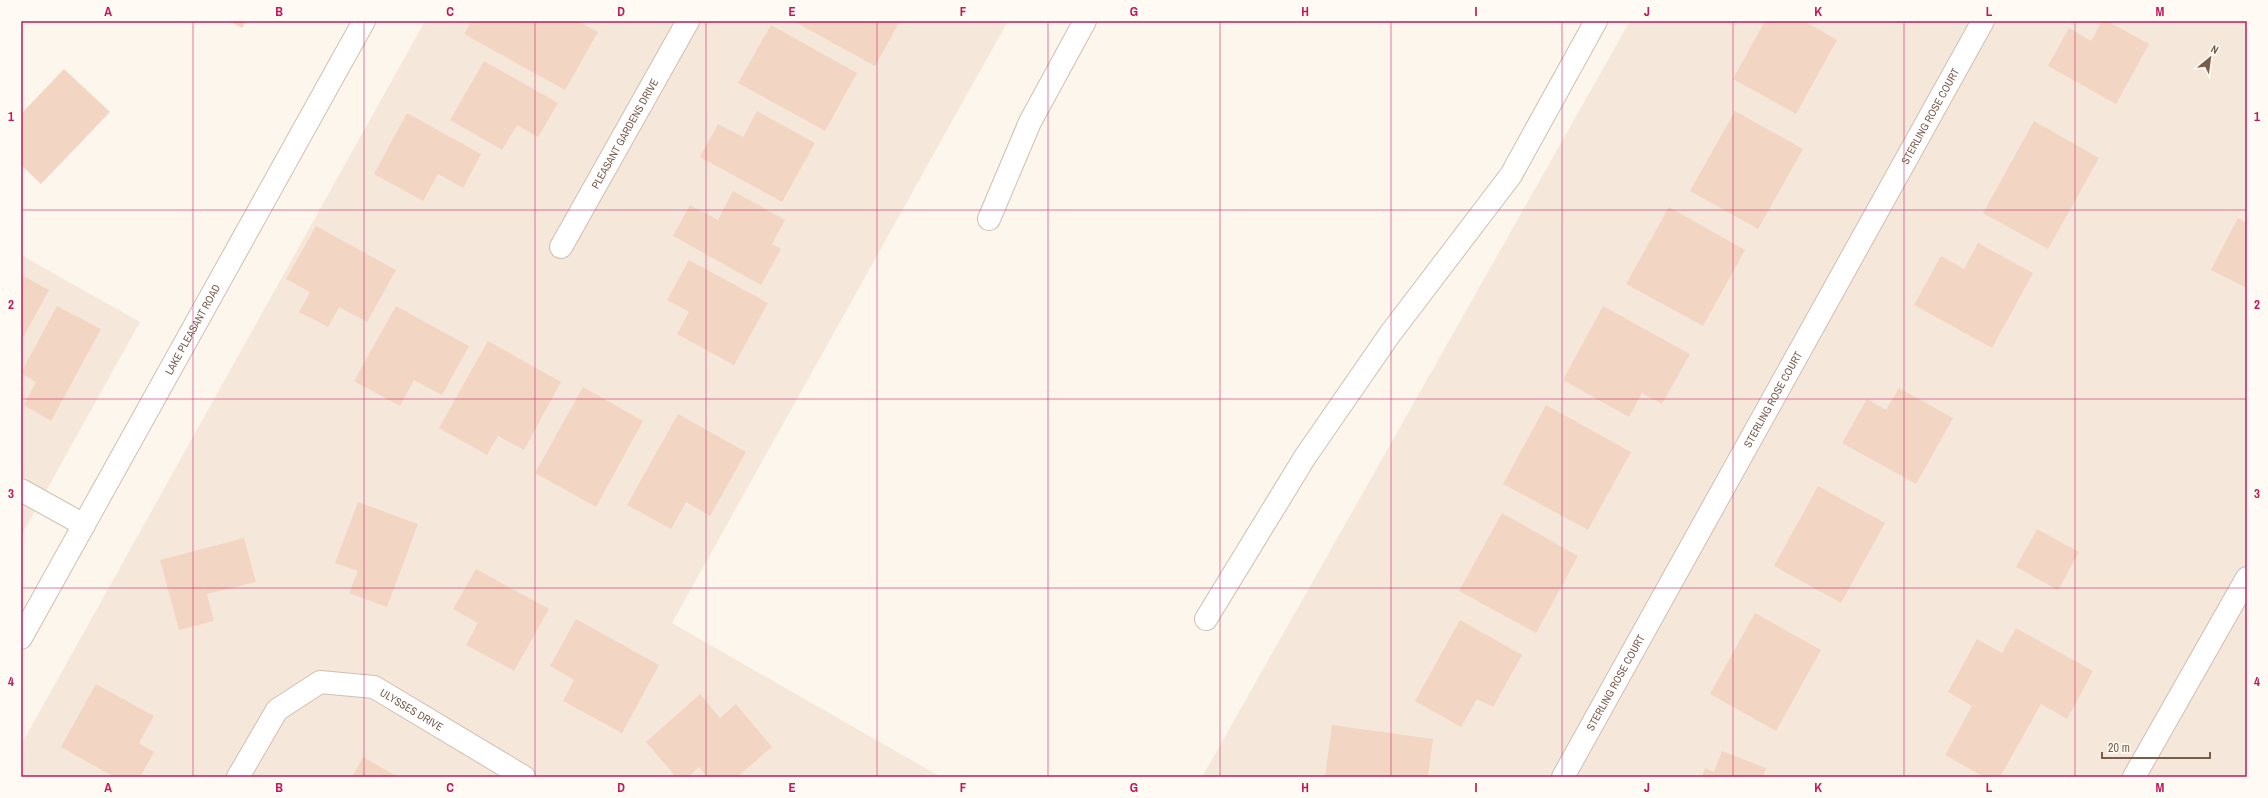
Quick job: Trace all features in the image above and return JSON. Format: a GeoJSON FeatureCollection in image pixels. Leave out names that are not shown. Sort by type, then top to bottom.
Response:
{"type":"FeatureCollection","features":[{"type":"Feature","properties":{"kind":"street","name":"LAKE PLEASANT ROAD"},"geometry":{"type":"LineString","coordinates":[[21,638],[364,21]]}},
{"type":"Feature","properties":{"kind":"street","name":"PLEASANT GARDENS DRIVE"},"geometry":{"type":"LineString","coordinates":[[561,247],[688,21]]}},
{"type":"Feature","properties":{"kind":"street"},"geometry":{"type":"LineString","coordinates":[[989,219],[1030,122],[1085,21]]}},
{"type":"Feature","properties":{"kind":"street"},"geometry":{"type":"LineString","coordinates":[[1206,619],[1305,457],[1390,334],[1511,175],[1596,21]]}},
{"type":"Feature","properties":{"kind":"street","name":"STERLING ROSE COURT"},"geometry":{"type":"LineString","coordinates":[[1563,777],[1983,21]]}},
{"type":"Feature","properties":{"kind":"street"},"geometry":{"type":"LineString","coordinates":[[21,490],[84,525]]}},
{"type":"Feature","properties":{"kind":"street"},"geometry":{"type":"LineString","coordinates":[[2134,777],[2247,578]]}},
{"type":"Feature","properties":{"kind":"street","name":"ULYSSES DRIVE"},"geometry":{"type":"LineString","coordinates":[[238,777],[276,710],[320,682],[374,687],[524,777]]}},
{"type":"Feature","properties":{"kind":"shaded area"},"geometry":{"type":"Polygon","coordinates":[[[425,21],[1008,21],[672,623],[941,777],[21,777],[21,745],[425,21]]]}},
{"type":"Feature","properties":{"kind":"shaded area"},"geometry":{"type":"Polygon","coordinates":[[[1630,21],[2247,21],[2247,777],[1202,777],[1630,21]]]}},
{"type":"Feature","properties":{"kind":"shaded area"},"geometry":{"type":"Polygon","coordinates":[[[21,255],[140,322],[21,536],[21,255]]]}},
{"type":"Feature","properties":{"kind":"building"},"geometry":{"type":"Polygon","coordinates":[[[229,21],[246,21],[242,28],[229,21]]]}},
{"type":"Feature","properties":{"kind":"building"},"geometry":{"type":"Polygon","coordinates":[[[472,21],[577,21],[598,32],[565,90],[464,34],[472,21]]]}},
{"type":"Feature","properties":{"kind":"building"},"geometry":{"type":"Polygon","coordinates":[[[793,21],[900,21],[875,66],[793,21]]]}},
{"type":"Feature","properties":{"kind":"building"},"geometry":{"type":"Polygon","coordinates":[[[1765,21],[1804,21],[1837,40],[1796,114],[1733,79],[1765,21]]]}},
{"type":"Feature","properties":{"kind":"building"},"geometry":{"type":"Polygon","coordinates":[[[2102,21],[2107,21],[2149,44],[2116,104],[2048,66],[2069,28],[2091,41],[2102,21]]]}},
{"type":"Feature","properties":{"kind":"building"},"geometry":{"type":"Polygon","coordinates":[[[771,25],[857,73],[825,131],[738,83],[771,25]]]}},
{"type":"Feature","properties":{"kind":"building"},"geometry":{"type":"Polygon","coordinates":[[[484,61],[558,103],[538,137],[517,125],[502,150],[450,120],[484,61]]]}},
{"type":"Feature","properties":{"kind":"building"},"geometry":{"type":"Polygon","coordinates":[[[64,69],[110,112],[41,184],[21,165],[21,114],[64,69]]]}},
{"type":"Feature","properties":{"kind":"building"},"geometry":{"type":"Polygon","coordinates":[[[757,111],[815,143],[782,202],[700,157],[718,124],[743,137],[757,111]]]}},
{"type":"Feature","properties":{"kind":"building"},"geometry":{"type":"Polygon","coordinates":[[[1735,111],[1803,149],[1758,229],[1690,191],[1735,111]]]}},
{"type":"Feature","properties":{"kind":"building"},"geometry":{"type":"Polygon","coordinates":[[[407,113],[481,154],[463,188],[438,174],[423,201],[374,174],[407,113]]]}},
{"type":"Feature","properties":{"kind":"building"},"geometry":{"type":"Polygon","coordinates":[[[2034,121],[2099,158],[2048,249],[1983,213],[2034,121]]]}},
{"type":"Feature","properties":{"kind":"building"},"geometry":{"type":"Polygon","coordinates":[[[733,191],[785,220],[772,244],[781,249],[761,285],[673,236],[690,205],[718,220],[733,191]]]}},
{"type":"Feature","properties":{"kind":"building"},"geometry":{"type":"Polygon","coordinates":[[[1669,207],[1745,250],[1703,326],[1626,284],[1669,207]]]}},
{"type":"Feature","properties":{"kind":"building"},"geometry":{"type":"Polygon","coordinates":[[[2238,218],[2247,223],[2247,288],[2211,270],[2238,218]]]}},
{"type":"Feature","properties":{"kind":"building"},"geometry":{"type":"Polygon","coordinates":[[[316,226],[396,270],[367,322],[339,307],[328,327],[299,312],[310,292],[286,279],[316,226]]]}},
{"type":"Feature","properties":{"kind":"building"},"geometry":{"type":"Polygon","coordinates":[[[1978,243],[2033,273],[1992,348],[1914,305],[1941,256],[1964,269],[1978,243]]]}},
{"type":"Feature","properties":{"kind":"building"},"geometry":{"type":"Polygon","coordinates":[[[689,260],[768,303],[734,365],[677,334],[689,312],[667,300],[689,260]]]}},
{"type":"Feature","properties":{"kind":"building"},"geometry":{"type":"Polygon","coordinates":[[[21,275],[49,290],[21,341],[21,275]]]}},
{"type":"Feature","properties":{"kind":"building"},"geometry":{"type":"Polygon","coordinates":[[[57,306],[101,329],[51,421],[24,405],[36,382],[21,373],[57,306]]]}},
{"type":"Feature","properties":{"kind":"building"},"geometry":{"type":"Polygon","coordinates":[[[396,306],[469,346],[442,395],[414,380],[400,406],[354,381],[396,306]]]}},
{"type":"Feature","properties":{"kind":"building"},"geometry":{"type":"Polygon","coordinates":[[[1603,306],[1690,354],[1662,404],[1642,393],[1629,417],[1563,380],[1603,306]]]}},
{"type":"Feature","properties":{"kind":"building"},"geometry":{"type":"Polygon","coordinates":[[[488,341],[561,382],[524,450],[498,436],[487,455],[439,428],[488,341]]]}},
{"type":"Feature","properties":{"kind":"building"},"geometry":{"type":"Polygon","coordinates":[[[583,387],[643,421],[596,507],[535,473],[583,387]]]}},
{"type":"Feature","properties":{"kind":"building"},"geometry":{"type":"Polygon","coordinates":[[[1899,388],[1953,418],[1916,484],[1842,443],[1867,399],[1886,410],[1899,388]]]}},
{"type":"Feature","properties":{"kind":"building"},"geometry":{"type":"Polygon","coordinates":[[[1546,405],[1631,452],[1588,530],[1503,484],[1546,405]]]}},
{"type":"Feature","properties":{"kind":"building"},"geometry":{"type":"Polygon","coordinates":[[[678,414],[746,452],[710,516],[686,502],[671,529],[627,505],[678,414]]]}},
{"type":"Feature","properties":{"kind":"building"},"geometry":{"type":"Polygon","coordinates":[[[1818,486],[1885,523],[1841,603],[1774,566],[1818,486]]]}},
{"type":"Feature","properties":{"kind":"building"},"geometry":{"type":"Polygon","coordinates":[[[358,502],[418,524],[387,607],[349,593],[358,571],[335,563],[358,502]]]}},
{"type":"Feature","properties":{"kind":"building"},"geometry":{"type":"Polygon","coordinates":[[[1502,513],[1578,556],[1536,633],[1459,591],[1502,513]]]}},
{"type":"Feature","properties":{"kind":"building"},"geometry":{"type":"Polygon","coordinates":[[[2037,529],[2079,552],[2058,590],[2016,567],[2037,529]]]}},
{"type":"Feature","properties":{"kind":"building"},"geometry":{"type":"Polygon","coordinates":[[[244,538],[256,582],[207,594],[214,621],[179,630],[160,560],[244,538]]]}},
{"type":"Feature","properties":{"kind":"building"},"geometry":{"type":"Polygon","coordinates":[[[476,569],[549,609],[514,671],[466,645],[478,623],[453,609],[476,569]]]}},
{"type":"Feature","properties":{"kind":"building"},"geometry":{"type":"Polygon","coordinates":[[[1755,613],[1821,650],[1776,731],[1710,694],[1755,613]]]}},
{"type":"Feature","properties":{"kind":"building"},"geometry":{"type":"Polygon","coordinates":[[[576,619],[659,665],[622,733],[563,701],[574,680],[550,666],[576,619]]]}},
{"type":"Feature","properties":{"kind":"building"},"geometry":{"type":"Polygon","coordinates":[[[1460,620],[1522,655],[1493,707],[1477,699],[1461,727],[1415,701],[1460,620]]]}},
{"type":"Feature","properties":{"kind":"building"},"geometry":{"type":"Polygon","coordinates":[[[2016,628],[2093,671],[2067,719],[2041,704],[2000,777],[1984,777],[1945,755],[1972,706],[1948,692],[1977,639],[2002,653],[2016,628]]]}},
{"type":"Feature","properties":{"kind":"building"},"geometry":{"type":"Polygon","coordinates":[[[96,684],[154,716],[139,743],[154,752],[140,777],[114,777],[61,747],[96,684]]]}},
{"type":"Feature","properties":{"kind":"building"},"geometry":{"type":"Polygon","coordinates":[[[700,694],[720,718],[736,704],[772,747],[737,777],[708,777],[699,767],[688,777],[676,777],[646,742],[700,694]]]}},
{"type":"Feature","properties":{"kind":"building"},"geometry":{"type":"Polygon","coordinates":[[[1332,725],[1433,739],[1428,777],[1325,777],[1332,725]]]}},
{"type":"Feature","properties":{"kind":"building"},"geometry":{"type":"Polygon","coordinates":[[[1722,751],[1766,768],[1763,777],[1702,777],[1705,768],[1714,772],[1722,751]]]}},
{"type":"Feature","properties":{"kind":"building"},"geometry":{"type":"Polygon","coordinates":[[[363,757],[398,777],[352,777],[363,757]]]}}]}
